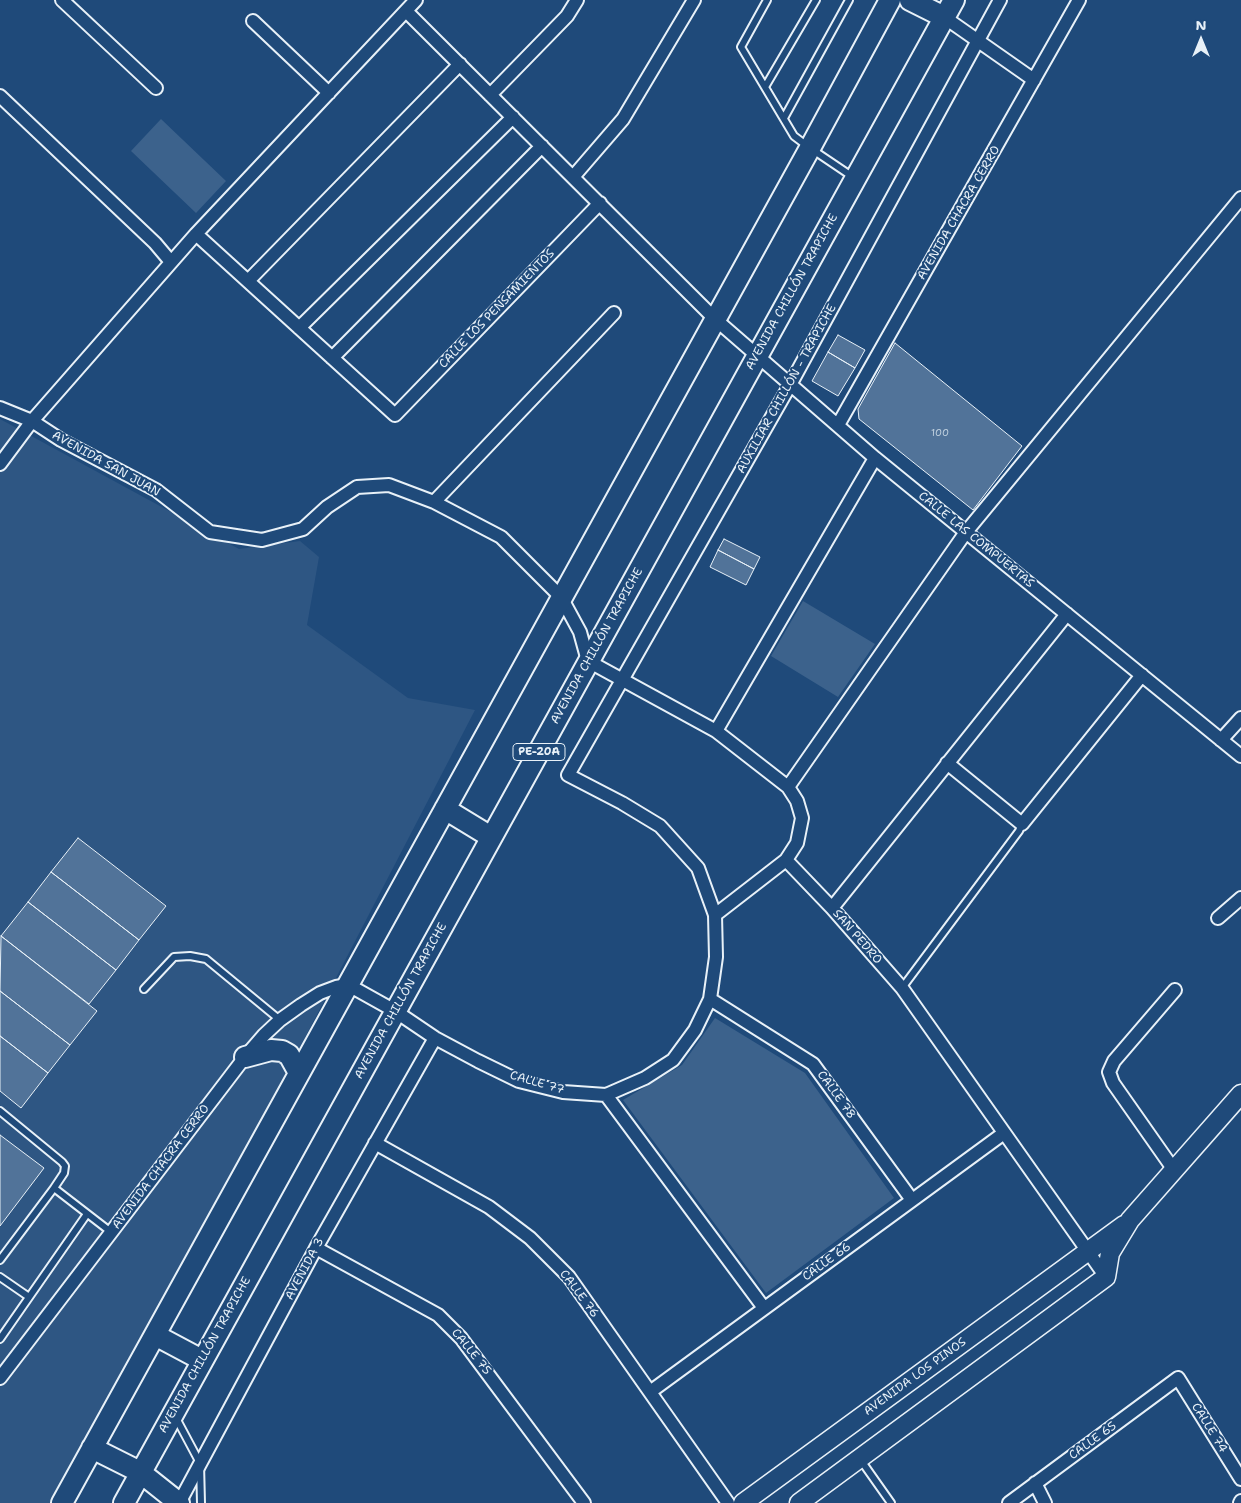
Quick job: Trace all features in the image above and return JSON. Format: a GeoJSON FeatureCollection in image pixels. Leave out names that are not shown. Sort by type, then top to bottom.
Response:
{"type":"FeatureCollection","features":[{"type":"Feature","properties":{"kind":"main road"},"geometry":{"type":"LineString","coordinates":[[62,1503],[890,0]]}},
{"type":"Feature","properties":{"kind":"main road"},"geometry":{"type":"LineString","coordinates":[[910,0],[949,9]]}},
{"type":"Feature","properties":{"kind":"main road","name":"AVENIDA CHILLÓN TRAPICHE"},"geometry":{"type":"LineString","coordinates":[[124,1503],[949,9]]}},
{"type":"Feature","properties":{"kind":"main road"},"geometry":{"type":"LineString","coordinates":[[445,809],[491,837]]}},
{"type":"Feature","properties":{"kind":"main road"},"geometry":{"type":"LineString","coordinates":[[245,1057],[271,1050],[282,1051],[289,1055],[299,1074]]}},
{"type":"Feature","properties":{"kind":"main road"},"geometry":{"type":"LineString","coordinates":[[155,1335],[202,1360]]}},
{"type":"Feature","properties":{"kind":"main road"},"geometry":{"type":"LineString","coordinates":[[92,1448],[140,1472],[179,1503]]}},
{"type":"Feature","properties":{"kind":"street"},"geometry":{"type":"LineString","coordinates":[[62,0],[156,88]]}},
{"type":"Feature","properties":{"kind":"street"},"geometry":{"type":"LineString","coordinates":[[0,464],[32,421],[196,234],[416,0]]}},
{"type":"Feature","properties":{"kind":"street"},"geometry":{"type":"LineString","coordinates":[[490,95],[567,16],[577,0]]}},
{"type":"Feature","properties":{"kind":"street"},"geometry":{"type":"LineString","coordinates":[[573,177],[624,119],[694,0]]}},
{"type":"Feature","properties":{"kind":"street","name":"AUXILIAR CHILLÓN - TRAPICHE"},"geometry":{"type":"LineString","coordinates":[[568,775],[790,385],[1000,0]]}},
{"type":"Feature","properties":{"kind":"street","name":"AVENIDA CHACRA CERRO"},"geometry":{"type":"LineString","coordinates":[[838,425],[1079,0]]}},
{"type":"Feature","properties":{"kind":"street"},"geometry":{"type":"LineString","coordinates":[[949,9],[978,41],[1034,80]]}},
{"type":"Feature","properties":{"kind":"street","name":"CALLE LAS COMPUERTAS"},"geometry":{"type":"LineString","coordinates":[[406,12],[600,203],[715,320],[875,458],[1241,756]]}},
{"type":"Feature","properties":{"kind":"street"},"geometry":{"type":"LineString","coordinates":[[253,21],[329,93]]}},
{"type":"Feature","properties":{"kind":"street"},"geometry":{"type":"LineString","coordinates":[[248,281],[460,64]]}},
{"type":"Feature","properties":{"kind":"street"},"geometry":{"type":"LineString","coordinates":[[0,96],[155,243],[171,262]]}},
{"type":"Feature","properties":{"kind":"street"},"geometry":{"type":"LineString","coordinates":[[299,328],[513,117]]}},
{"type":"Feature","properties":{"kind":"street"},"geometry":{"type":"LineString","coordinates":[[196,234],[332,358],[542,146]]}},
{"type":"Feature","properties":{"kind":"street"},"geometry":{"type":"LineString","coordinates":[[788,788],[966,532],[1241,198]]}},
{"type":"Feature","properties":{"kind":"street","name":"CALLE LOS PENSAMIENTOS"},"geometry":{"type":"LineString","coordinates":[[332,358],[395,414],[600,203]]}},
{"type":"Feature","properties":{"kind":"street"},"geometry":{"type":"LineString","coordinates":[[434,502],[614,313]]}},
{"type":"Feature","properties":{"kind":"street","name":"AVENIDA SAN JUAN"},"geometry":{"type":"LineString","coordinates":[[0,408],[32,421],[61,440],[156,490],[210,532],[262,540],[303,530],[327,507],[357,487],[389,485],[434,502],[501,537],[561,597],[580,632],[588,661]]}},
{"type":"Feature","properties":{"kind":"street"},"geometry":{"type":"LineString","coordinates":[[716,730],[875,458]]}},
{"type":"Feature","properties":{"kind":"street"},"geometry":{"type":"LineString","coordinates":[[832,908],[1066,614]]}},
{"type":"Feature","properties":{"kind":"street"},"geometry":{"type":"LineString","coordinates":[[588,661],[716,730],[788,788],[797,801],[802,818],[797,843],[786,860],[715,915]]}},
{"type":"Feature","properties":{"kind":"street"},"geometry":{"type":"LineString","coordinates":[[947,763],[1022,824],[1142,674]]}},
{"type":"Feature","properties":{"kind":"street"},"geometry":{"type":"LineString","coordinates":[[1221,740],[1241,718]]}},
{"type":"Feature","properties":{"kind":"street","name":"CALLE 77"},"geometry":{"type":"LineString","coordinates":[[348,986],[395,1011],[435,1038],[478,1061],[519,1081],[563,1092],[606,1095],[645,1078],[673,1060],[695,1030],[710,999],[716,957],[715,915],[698,868],[660,826],[622,803],[568,775]]}},
{"type":"Feature","properties":{"kind":"street","name":"SAN PEDRO"},"geometry":{"type":"LineString","coordinates":[[786,860],[832,908],[902,988],[1106,1277]]}},
{"type":"Feature","properties":{"kind":"street"},"geometry":{"type":"LineString","coordinates":[[1218,918],[1241,898]]}},
{"type":"Feature","properties":{"kind":"street","name":"AVENIDA CHACRA CERRO"},"geometry":{"type":"LineString","coordinates":[[0,1378],[245,1057],[264,1035],[280,1020],[301,1005],[336,987],[348,986]]}},
{"type":"Feature","properties":{"kind":"street"},"geometry":{"type":"LineString","coordinates":[[1174,1170],[1113,1083],[1109,1072],[1114,1061],[1175,990]]}},
{"type":"Feature","properties":{"kind":"street","name":"CALLE 78"},"geometry":{"type":"LineString","coordinates":[[710,999],[813,1064],[912,1200]]}},
{"type":"Feature","properties":{"kind":"street","name":"AVENIDA 3"},"geometry":{"type":"LineString","coordinates":[[179,1503],[316,1248],[435,1038]]}},
{"type":"Feature","properties":{"kind":"street"},"geometry":{"type":"LineString","coordinates":[[799,1503],[1106,1277],[1110,1254],[1130,1220],[1241,1094]]}},
{"type":"Feature","properties":{"kind":"street"},"geometry":{"type":"LineString","coordinates":[[606,1095],[764,1308]]}},
{"type":"Feature","properties":{"kind":"street","name":"CALLE 66"},"geometry":{"type":"LineString","coordinates":[[650,1392],[1004,1133]]}},
{"type":"Feature","properties":{"kind":"street","name":"CALLE 76"},"geometry":{"type":"LineString","coordinates":[[375,1143],[489,1207],[530,1238],[569,1277],[728,1503]]}},
{"type":"Feature","properties":{"kind":"street","name":"AVENIDA LOS PINOS"},"geometry":{"type":"LineString","coordinates":[[743,1503],[1130,1220]]}},
{"type":"Feature","properties":{"kind":"street","name":"CALLE 75"},"geometry":{"type":"LineString","coordinates":[[316,1248],[438,1315],[461,1338],[584,1503]]}},
{"type":"Feature","properties":{"kind":"street","name":"CALLE 74"},"geometry":{"type":"LineString","coordinates":[[1178,1378],[1241,1479]]}},
{"type":"Feature","properties":{"kind":"street","name":"CALLE 65"},"geometry":{"type":"LineString","coordinates":[[1009,1503],[1178,1378]]}},
{"type":"Feature","properties":{"kind":"street"},"geometry":{"type":"LineString","coordinates":[[1035,1484],[1045,1503]]}},
{"type":"Feature","properties":{"kind":"lane"},"geometry":{"type":"LineString","coordinates":[[767,0],[740,47],[794,136],[855,178]]}},
{"type":"Feature","properties":{"kind":"lane"},"geometry":{"type":"LineString","coordinates":[[765,87],[816,0]]}},
{"type":"Feature","properties":{"kind":"lane"},"geometry":{"type":"LineString","coordinates":[[784,118],[850,0]]}},
{"type":"Feature","properties":{"kind":"lane"},"geometry":{"type":"LineString","coordinates":[[902,988],[1020,830],[1022,824]]}},
{"type":"Feature","properties":{"kind":"lane"},"geometry":{"type":"LineString","coordinates":[[144,989],[174,957],[190,956],[206,959],[280,1020]]}},
{"type":"Feature","properties":{"kind":"lane"},"geometry":{"type":"LineString","coordinates":[[0,1111],[65,1166],[64,1173],[54,1188],[0,1260]]}},
{"type":"Feature","properties":{"kind":"lane"},"geometry":{"type":"LineString","coordinates":[[54,1188],[111,1232]]}},
{"type":"Feature","properties":{"kind":"lane"},"geometry":{"type":"LineString","coordinates":[[0,1339],[87,1214]]}},
{"type":"Feature","properties":{"kind":"lane"},"geometry":{"type":"LineString","coordinates":[[0,1277],[29,1297]]}},
{"type":"Feature","properties":{"kind":"lane"},"geometry":{"type":"LineString","coordinates":[[173,1413],[200,1463],[201,1503]]}},
{"type":"Feature","properties":{"kind":"lane"},"geometry":{"type":"LineString","coordinates":[[860,1458],[891,1503]]}},
{"type":"Feature","properties":{"kind":"shaded area"},"geometry":{"type":"Polygon","coordinates":[[[161,119],[226,181],[196,213],[131,151],[161,119]]]}},
{"type":"Feature","properties":{"kind":"shaded area"},"geometry":{"type":"Polygon","coordinates":[[[0,419],[239,549],[300,541],[319,557],[307,625],[408,698],[475,710],[270,1105],[50,1503],[0,1503],[0,419]]]}},
{"type":"Feature","properties":{"kind":"shaded area"},"geometry":{"type":"Polygon","coordinates":[[[803,601],[875,644],[838,697],[771,656],[803,601]]]}},
{"type":"Feature","properties":{"kind":"shaded area"},"geometry":{"type":"Polygon","coordinates":[[[715,1018],[805,1073],[894,1198],[766,1293],[623,1100],[682,1065],[715,1018]]]}},
{"type":"Feature","properties":{"kind":"building"},"geometry":{"type":"Polygon","coordinates":[[[838,335],[865,350],[855,368],[828,352],[838,335]]]}},
{"type":"Feature","properties":{"kind":"building"},"geometry":{"type":"Polygon","coordinates":[[[895,343],[1022,446],[973,510],[859,419],[858,409],[895,343]]]}},
{"type":"Feature","properties":{"kind":"building"},"geometry":{"type":"Polygon","coordinates":[[[828,352],[855,368],[838,396],[812,381],[828,352]]]}},
{"type":"Feature","properties":{"kind":"building"},"geometry":{"type":"Polygon","coordinates":[[[724,539],[760,557],[754,569],[718,550],[724,539]]]}},
{"type":"Feature","properties":{"kind":"building"},"geometry":{"type":"Polygon","coordinates":[[[718,550],[754,569],[746,585],[710,567],[718,550]]]}},
{"type":"Feature","properties":{"kind":"building"},"geometry":{"type":"Polygon","coordinates":[[[78,838],[166,906],[139,940],[51,872],[78,838]]]}},
{"type":"Feature","properties":{"kind":"building"},"geometry":{"type":"Polygon","coordinates":[[[51,872],[139,940],[116,970],[28,902],[51,872]]]}},
{"type":"Feature","properties":{"kind":"building"},"geometry":{"type":"Polygon","coordinates":[[[28,902],[116,970],[89,1004],[1,936],[28,902]]]}},
{"type":"Feature","properties":{"kind":"building"},"geometry":{"type":"Polygon","coordinates":[[[1,936],[97,1011],[70,1045],[0,991],[1,936]]]}},
{"type":"Feature","properties":{"kind":"building"},"geometry":{"type":"Polygon","coordinates":[[[0,991],[70,1045],[48,1073],[0,1036],[0,991]]]}},
{"type":"Feature","properties":{"kind":"building"},"geometry":{"type":"Polygon","coordinates":[[[0,1036],[48,1073],[21,1108],[0,1091],[0,1036]]]}},
{"type":"Feature","properties":{"kind":"building"},"geometry":{"type":"Polygon","coordinates":[[[0,1135],[44,1168],[0,1226],[0,1135]]]}}]}
